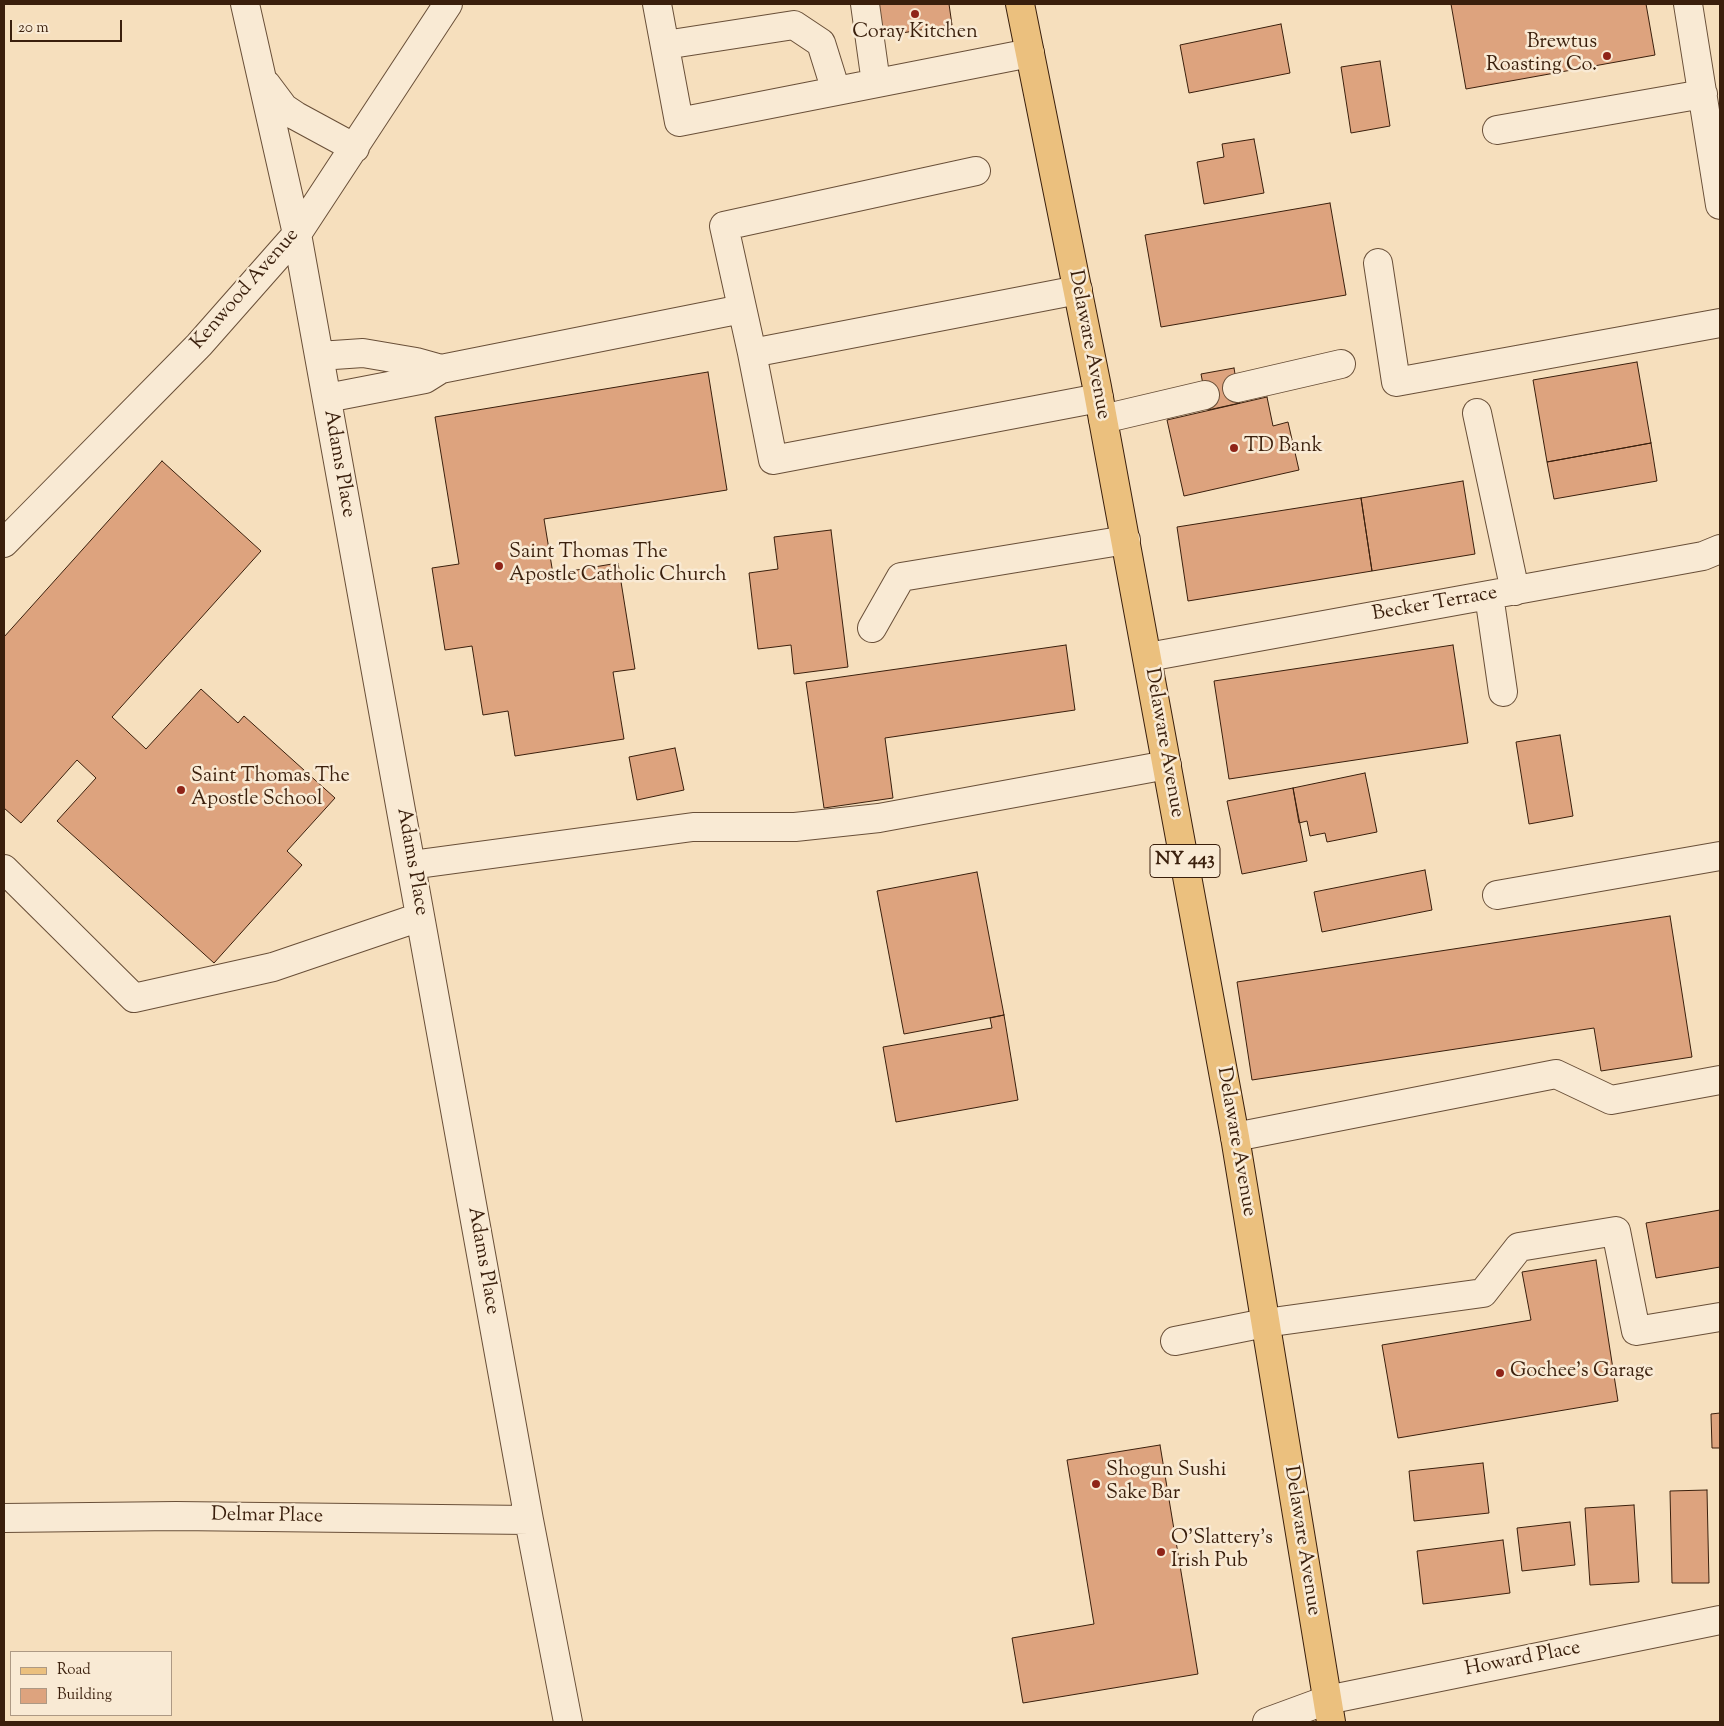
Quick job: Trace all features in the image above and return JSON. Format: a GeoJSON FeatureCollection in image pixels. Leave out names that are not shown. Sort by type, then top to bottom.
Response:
{"type":"FeatureCollection","features":[{"type":"Feature","properties":{"kind":"main road","name":"Delaware Avenue"},"geometry":{"type":"LineString","coordinates":[[1020,4],[1101,408],[1235,1137],[1329,1711]]}},
{"type":"Feature","properties":{"kind":"street","name":"Adams Place"},"geometry":{"type":"LineString","coordinates":[[245,4],[297,234],[529,1520],[568,1722]]}},
{"type":"Feature","properties":{"kind":"street","name":"Kenwood Avenue"},"geometry":{"type":"LineString","coordinates":[[4,543],[199,345],[297,234],[448,4]]}},
{"type":"Feature","properties":{"kind":"street"},"geometry":{"type":"LineString","coordinates":[[657,4],[678,122],[1030,53]]}},
{"type":"Feature","properties":{"kind":"street"},"geometry":{"type":"LineString","coordinates":[[865,4],[876,83]]}},
{"type":"Feature","properties":{"kind":"street"},"geometry":{"type":"LineString","coordinates":[[1688,4],[1720,206]]}},
{"type":"Feature","properties":{"kind":"street"},"geometry":{"type":"LineString","coordinates":[[665,45],[794,25],[820,43],[836,91]]}},
{"type":"Feature","properties":{"kind":"street"},"geometry":{"type":"LineString","coordinates":[[263,81],[284,108],[355,148]]}},
{"type":"Feature","properties":{"kind":"street"},"geometry":{"type":"LineString","coordinates":[[1497,130],[1703,94]]}},
{"type":"Feature","properties":{"kind":"street"},"geometry":{"type":"LineString","coordinates":[[976,171],[724,226],[773,460],[1101,408],[1205,396]]}},
{"type":"Feature","properties":{"kind":"street"},"geometry":{"type":"LineString","coordinates":[[1378,263],[1396,382],[1720,323]]}},
{"type":"Feature","properties":{"kind":"street"},"geometry":{"type":"LineString","coordinates":[[752,353],[1078,290]]}},
{"type":"Feature","properties":{"kind":"street"},"geometry":{"type":"LineString","coordinates":[[326,398],[424,379],[441,369],[742,309]]}},
{"type":"Feature","properties":{"kind":"street"},"geometry":{"type":"LineString","coordinates":[[319,356],[363,353],[416,362],[441,369]]}},
{"type":"Feature","properties":{"kind":"street"},"geometry":{"type":"LineString","coordinates":[[1237,388],[1341,364]]}},
{"type":"Feature","properties":{"kind":"street"},"geometry":{"type":"LineString","coordinates":[[1477,413],[1502,593],[1503,692]]}},
{"type":"Feature","properties":{"kind":"street"},"geometry":{"type":"LineString","coordinates":[[872,628],[901,578],[1126,540]]}},
{"type":"Feature","properties":{"kind":"street","name":"Becker Terrace"},"geometry":{"type":"LineString","coordinates":[[1148,658],[1704,556],[1720,549]]}},
{"type":"Feature","properties":{"kind":"street"},"geometry":{"type":"LineString","coordinates":[[411,865],[693,827],[795,827],[879,818],[1167,765]]}},
{"type":"Feature","properties":{"kind":"street"},"geometry":{"type":"LineString","coordinates":[[1497,895],[1720,856]]}},
{"type":"Feature","properties":{"kind":"street"},"geometry":{"type":"LineString","coordinates":[[4,869],[134,998],[273,966],[420,917]]}},
{"type":"Feature","properties":{"kind":"street"},"geometry":{"type":"LineString","coordinates":[[1235,1137],[1556,1074],[1611,1100],[1720,1080]]}},
{"type":"Feature","properties":{"kind":"street"},"geometry":{"type":"LineString","coordinates":[[1175,1341],[1265,1323],[1482,1293],[1519,1247],[1616,1231],[1636,1331],[1720,1317]]}},
{"type":"Feature","properties":{"kind":"street","name":"Delmar Place"},"geometry":{"type":"LineString","coordinates":[[4,1518],[176,1516],[529,1520]]}},
{"type":"Feature","properties":{"kind":"street","name":"Howard Place"},"geometry":{"type":"LineString","coordinates":[[1267,1722],[1329,1711],[1720,1620]]}},
{"type":"Feature","properties":{"kind":"building","name":"Coray Kitchen"},"geometry":{"type":"Polygon","coordinates":[[[878,4],[949,4],[952,25],[883,36],[878,4]]]}},
{"type":"Feature","properties":{"kind":"building"},"geometry":{"type":"Polygon","coordinates":[[[1451,4],[1646,4],[1655,55],[1466,89],[1451,4]]]}},
{"type":"Feature","properties":{"kind":"building"},"geometry":{"type":"Polygon","coordinates":[[[1281,24],[1290,73],[1189,93],[1180,45],[1281,24]]]}},
{"type":"Feature","properties":{"kind":"building"},"geometry":{"type":"Polygon","coordinates":[[[1380,61],[1390,126],[1351,133],[1341,67],[1380,61]]]}},
{"type":"Feature","properties":{"kind":"building"},"geometry":{"type":"Polygon","coordinates":[[[1254,139],[1264,193],[1204,204],[1197,162],[1224,157],[1222,144],[1254,139]]]}},
{"type":"Feature","properties":{"kind":"building"},"geometry":{"type":"Polygon","coordinates":[[[1330,203],[1346,295],[1161,327],[1145,235],[1330,203]]]}},
{"type":"Feature","properties":{"kind":"building"},"geometry":{"type":"Polygon","coordinates":[[[1637,362],[1651,443],[1547,462],[1533,380],[1637,362]]]}},
{"type":"Feature","properties":{"kind":"building"},"geometry":{"type":"Polygon","coordinates":[[[1234,368],[1240,403],[1208,410],[1201,374],[1234,368]]]}},
{"type":"Feature","properties":{"kind":"building","name":"Saint Thomas The Apostle Catholic Church"},"geometry":{"type":"Polygon","coordinates":[[[708,372],[727,490],[544,519],[553,574],[618,563],[635,669],[613,672],[624,739],[515,756],[508,711],[483,715],[472,646],[445,650],[432,568],[459,564],[435,417],[708,372]]]}},
{"type":"Feature","properties":{"kind":"building","name":"TD Bank"},"geometry":{"type":"Polygon","coordinates":[[[1267,397],[1273,426],[1288,422],[1299,470],[1184,496],[1167,420],[1267,397]]]}},
{"type":"Feature","properties":{"kind":"building"},"geometry":{"type":"Polygon","coordinates":[[[1651,443],[1657,481],[1554,499],[1547,462],[1651,443]]]}},
{"type":"Feature","properties":{"kind":"building"},"geometry":{"type":"Polygon","coordinates":[[[162,461],[261,551],[112,717],[146,749],[201,689],[238,723],[244,716],[335,798],[287,851],[302,865],[214,963],[57,821],[96,778],[77,760],[21,823],[4,808],[4,637],[162,461]]]}},
{"type":"Feature","properties":{"kind":"building"},"geometry":{"type":"Polygon","coordinates":[[[1463,481],[1475,554],[1372,571],[1361,498],[1463,481]]]}},
{"type":"Feature","properties":{"kind":"building"},"geometry":{"type":"Polygon","coordinates":[[[1361,498],[1372,571],[1188,601],[1177,527],[1361,498]]]}},
{"type":"Feature","properties":{"kind":"building"},"geometry":{"type":"Polygon","coordinates":[[[831,530],[848,667],[794,674],[791,645],[758,649],[749,573],[778,569],[774,537],[831,530]]]}},
{"type":"Feature","properties":{"kind":"building"},"geometry":{"type":"Polygon","coordinates":[[[1066,645],[1075,710],[885,738],[893,798],[824,808],[806,682],[1066,645]]]}},
{"type":"Feature","properties":{"kind":"building"},"geometry":{"type":"Polygon","coordinates":[[[1453,645],[1468,743],[1229,779],[1214,681],[1453,645]]]}},
{"type":"Feature","properties":{"kind":"building"},"geometry":{"type":"Polygon","coordinates":[[[1560,735],[1573,816],[1529,824],[1516,742],[1560,735]]]}},
{"type":"Feature","properties":{"kind":"building"},"geometry":{"type":"Polygon","coordinates":[[[675,748],[684,790],[637,800],[629,757],[675,748]]]}},
{"type":"Feature","properties":{"kind":"building"},"geometry":{"type":"Polygon","coordinates":[[[1365,773],[1377,832],[1327,842],[1325,833],[1310,836],[1307,821],[1299,823],[1293,788],[1365,773]]]}},
{"type":"Feature","properties":{"kind":"building"},"geometry":{"type":"Polygon","coordinates":[[[1293,788],[1307,861],[1242,874],[1227,801],[1293,788]]]}},
{"type":"Feature","properties":{"kind":"building"},"geometry":{"type":"Polygon","coordinates":[[[1425,870],[1432,910],[1322,932],[1314,892],[1425,870]]]}},
{"type":"Feature","properties":{"kind":"building"},"geometry":{"type":"Polygon","coordinates":[[[977,872],[1004,1015],[904,1034],[877,891],[977,872]]]}},
{"type":"Feature","properties":{"kind":"building"},"geometry":{"type":"Polygon","coordinates":[[[1670,916],[1692,1057],[1601,1071],[1594,1028],[1252,1080],[1237,982],[1670,916]]]}},
{"type":"Feature","properties":{"kind":"building"},"geometry":{"type":"Polygon","coordinates":[[[1004,1015],[1018,1100],[896,1122],[883,1047],[992,1028],[990,1018],[1004,1015]]]}},
{"type":"Feature","properties":{"kind":"building"},"geometry":{"type":"Polygon","coordinates":[[[1720,1210],[1720,1267],[1656,1278],[1646,1223],[1720,1210]]]}},
{"type":"Feature","properties":{"kind":"building","name":"Gochee's Garage"},"geometry":{"type":"Polygon","coordinates":[[[1596,1260],[1618,1401],[1398,1438],[1382,1345],[1531,1320],[1522,1272],[1596,1260]]]}},
{"type":"Feature","properties":{"kind":"building"},"geometry":{"type":"Polygon","coordinates":[[[1720,1413],[1720,1448],[1712,1448],[1711,1414],[1720,1413]]]}},
{"type":"Feature","properties":{"kind":"building"},"geometry":{"type":"Polygon","coordinates":[[[1160,1445],[1198,1674],[1023,1703],[1012,1638],[1094,1624],[1067,1460],[1160,1445]]]}},
{"type":"Feature","properties":{"kind":"building"},"geometry":{"type":"Polygon","coordinates":[[[1483,1463],[1489,1513],[1414,1521],[1409,1471],[1483,1463]]]}},
{"type":"Feature","properties":{"kind":"building"},"geometry":{"type":"Polygon","coordinates":[[[1707,1490],[1709,1583],[1672,1583],[1670,1491],[1707,1490]]]}},
{"type":"Feature","properties":{"kind":"building"},"geometry":{"type":"Polygon","coordinates":[[[1634,1505],[1639,1582],[1590,1585],[1585,1508],[1634,1505]]]}},
{"type":"Feature","properties":{"kind":"building"},"geometry":{"type":"Polygon","coordinates":[[[1570,1522],[1575,1565],[1522,1571],[1517,1528],[1570,1522]]]}},
{"type":"Feature","properties":{"kind":"building"},"geometry":{"type":"Polygon","coordinates":[[[1503,1540],[1510,1593],[1423,1604],[1417,1551],[1503,1540]]]}},
{"type":"Feature","properties":{"kind":"place","name":"Coray Kitchen"},"geometry":{"type":"Point","coordinates":[915,14]}},
{"type":"Feature","properties":{"kind":"place","name":"Brewtus Roasting Co."},"geometry":{"type":"Point","coordinates":[1607,56]}},
{"type":"Feature","properties":{"kind":"place","name":"TD Bank"},"geometry":{"type":"Point","coordinates":[1234,448]}},
{"type":"Feature","properties":{"kind":"place","name":"Saint Thomas The Apostle Catholic Church"},"geometry":{"type":"Point","coordinates":[499,566]}},
{"type":"Feature","properties":{"kind":"place","name":"Saint Thomas The Apostle School"},"geometry":{"type":"Point","coordinates":[181,790]}},
{"type":"Feature","properties":{"kind":"place","name":"Gochee's Garage"},"geometry":{"type":"Point","coordinates":[1500,1373]}},
{"type":"Feature","properties":{"kind":"place","name":"Shogun Sushi Sake Bar"},"geometry":{"type":"Point","coordinates":[1096,1484]}},
{"type":"Feature","properties":{"kind":"place","name":"O'Slattery's Irish Pub"},"geometry":{"type":"Point","coordinates":[1161,1552]}}]}
